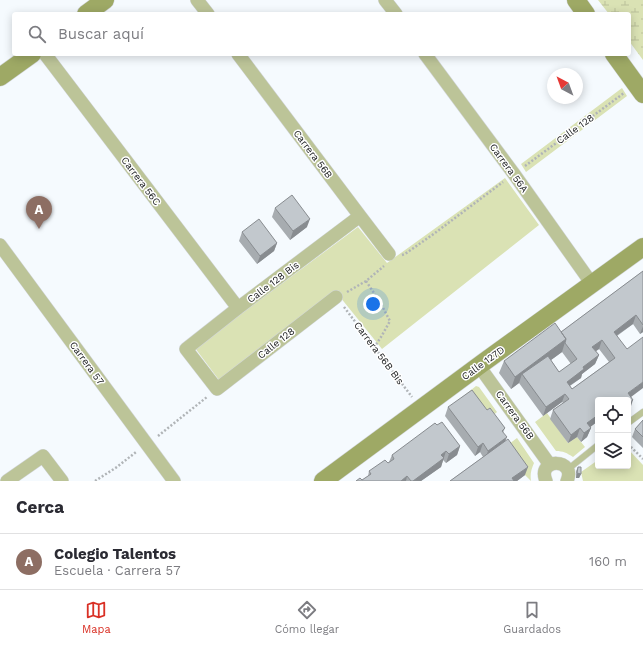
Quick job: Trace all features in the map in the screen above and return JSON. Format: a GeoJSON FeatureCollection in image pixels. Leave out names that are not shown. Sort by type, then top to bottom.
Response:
{"type":"FeatureCollection","features":[{"type":"Feature","properties":{"kind":"street"},"geometry":{"type":"LineString","coordinates":[[89,12],[104,0]]}},
{"type":"Feature","properties":{"kind":"street"},"geometry":{"type":"LineString","coordinates":[[197,0],[206,12]]}},
{"type":"Feature","properties":{"kind":"street"},"geometry":{"type":"LineString","coordinates":[[385,0],[394,12]]}},
{"type":"Feature","properties":{"kind":"street"},"geometry":{"type":"LineString","coordinates":[[576,0],[585,12]]}},
{"type":"Feature","properties":{"kind":"street"},"geometry":{"type":"LineString","coordinates":[[0,77],[29,56]]}},
{"type":"Feature","properties":{"kind":"street","name":"Carrera 56C"},"geometry":{"type":"LineString","coordinates":[[47,56],[238,308]]}},
{"type":"Feature","properties":{"kind":"street","name":"Carrera 56B"},"geometry":{"type":"LineString","coordinates":[[240,56],[389,254]]}},
{"type":"Feature","properties":{"kind":"street","name":"Carrera 56A"},"geometry":{"type":"LineString","coordinates":[[426,56],[514,174],[592,284]]}},
{"type":"Feature","properties":{"kind":"street"},"geometry":{"type":"LineString","coordinates":[[615,56],[639,89]]}},
{"type":"Feature","properties":{"kind":"street","name":"Calle 128 Bis"},"geometry":{"type":"LineString","coordinates":[[186,348],[360,216]]}},
{"type":"Feature","properties":{"kind":"street","name":"Carrera 57"},"geometry":{"type":"LineString","coordinates":[[0,245],[174,481]]}},
{"type":"Feature","properties":{"kind":"street","name":"Calle 127D"},"geometry":{"type":"LineString","coordinates":[[323,481],[643,247]]}},
{"type":"Feature","properties":{"kind":"street","name":"Calle 128"},"geometry":{"type":"LineString","coordinates":[[186,348],[217,389],[336,297]]}},
{"type":"Feature","properties":{"kind":"street","name":"Carrera 56B"},"geometry":{"type":"LineString","coordinates":[[479,366],[550,464]]}},
{"type":"Feature","properties":{"kind":"street"},"geometry":{"type":"LineString","coordinates":[[7,481],[43,456],[62,481]]}},
{"type":"Feature","properties":{"kind":"street"},"geometry":{"type":"LineString","coordinates":[[546,481],[544,475],[550,464],[562,464],[567,475]]}},
{"type":"Feature","properties":{"kind":"lane"},"geometry":{"type":"LineString","coordinates":[[631,421],[643,412]]}},
{"type":"Feature","properties":{"kind":"lane"},"geometry":{"type":"LineString","coordinates":[[567,475],[595,448]]}},
{"type":"Feature","properties":{"kind":"path","name":"Calle 128"},"geometry":{"type":"LineString","coordinates":[[389,254],[397,256],[405,254],[514,174],[639,89]]}},
{"type":"Feature","properties":{"kind":"path"},"geometry":{"type":"LineString","coordinates":[[336,297],[356,288],[366,281],[387,263],[389,254]]}},
{"type":"Feature","properties":{"kind":"path"},"geometry":{"type":"LineString","coordinates":[[366,281],[380,302],[390,321],[375,346]]}},
{"type":"Feature","properties":{"kind":"path","name":"Carrera 56B Bis"},"geometry":{"type":"LineString","coordinates":[[336,297],[375,346],[421,409]]}},
{"type":"Feature","properties":{"kind":"path"},"geometry":{"type":"LineString","coordinates":[[631,447],[643,459]]}},
{"type":"Feature","properties":{"kind":"green space"},"geometry":{"type":"Polygon","coordinates":[[[598,0],[643,0],[643,60],[631,44],[631,12],[607,12],[598,0]]]}},
{"type":"Feature","properties":{"kind":"green space"},"geometry":{"type":"Polygon","coordinates":[[[622,88],[627,96],[526,172],[521,164],[622,88]]]}},
{"type":"Feature","properties":{"kind":"green space"},"geometry":{"type":"Polygon","coordinates":[[[505,178],[539,225],[382,349],[336,292],[219,380],[195,348],[358,227],[387,263],[505,178]]]}},
{"type":"Feature","properties":{"kind":"green space"},"geometry":{"type":"Polygon","coordinates":[[[476,386],[479,387],[497,412],[489,419],[461,398],[476,386]]]}},
{"type":"Feature","properties":{"kind":"green space"},"geometry":{"type":"Polygon","coordinates":[[[547,413],[568,443],[577,437],[585,447],[573,457],[565,452],[556,451],[535,422],[547,413]]]}},
{"type":"Feature","properties":{"kind":"green space"},"geometry":{"type":"Polygon","coordinates":[[[517,438],[534,463],[531,472],[531,481],[505,447],[517,438]]]}},
{"type":"Feature","properties":{"kind":"green space"},"geometry":{"type":"Polygon","coordinates":[[[631,452],[643,465],[643,481],[583,481],[581,472],[595,462],[595,469],[631,469],[631,452]]]}},
{"type":"Feature","properties":{"kind":"building"},"geometry":{"type":"Polygon","coordinates":[[[292,195],[310,219],[293,231],[275,208],[292,195]]]}},
{"type":"Feature","properties":{"kind":"building"},"geometry":{"type":"Polygon","coordinates":[[[259,219],[277,243],[260,256],[242,232],[259,219]]]}},
{"type":"Feature","properties":{"kind":"building"},"geometry":{"type":"Polygon","coordinates":[[[643,271],[643,325],[636,315],[614,332],[627,349],[643,337],[643,382],[628,393],[631,397],[595,397],[595,417],[587,423],[591,428],[584,433],[580,428],[571,435],[553,410],[569,399],[565,394],[546,407],[522,374],[548,356],[559,372],[577,359],[565,343],[566,339],[561,332],[643,271]],[[602,340],[592,347],[599,355],[567,382],[572,389],[615,358],[602,340]]]}},
{"type":"Feature","properties":{"kind":"building"},"geometry":{"type":"Polygon","coordinates":[[[555,323],[566,339],[515,377],[504,361],[555,323]]]}},
{"type":"Feature","properties":{"kind":"building"},"geometry":{"type":"Polygon","coordinates":[[[472,390],[487,410],[490,408],[505,428],[502,431],[507,437],[488,451],[483,443],[478,447],[448,407],[472,390]]]}},
{"type":"Feature","properties":{"kind":"building"},"geometry":{"type":"Polygon","coordinates":[[[643,420],[643,437],[635,429],[643,420]]]}},
{"type":"Feature","properties":{"kind":"building"},"geometry":{"type":"Polygon","coordinates":[[[442,422],[460,446],[449,454],[446,451],[441,455],[444,458],[413,481],[411,481],[407,476],[401,481],[356,481],[360,478],[362,480],[371,474],[369,471],[385,460],[388,463],[394,459],[392,455],[435,423],[437,425],[442,422]]]}},
{"type":"Feature","properties":{"kind":"building"},"geometry":{"type":"Polygon","coordinates":[[[508,439],[528,467],[512,478],[514,481],[450,481],[508,439]]]}},
{"type":"Feature","properties":{"kind":"building"},"geometry":{"type":"Polygon","coordinates":[[[578,467],[581,467],[581,474],[577,473],[578,467]]]}},
{"type":"Feature","properties":{"kind":"place","name":"Colegio Talentos"},"geometry":{"type":"Point","coordinates":[39,229]}}]}
